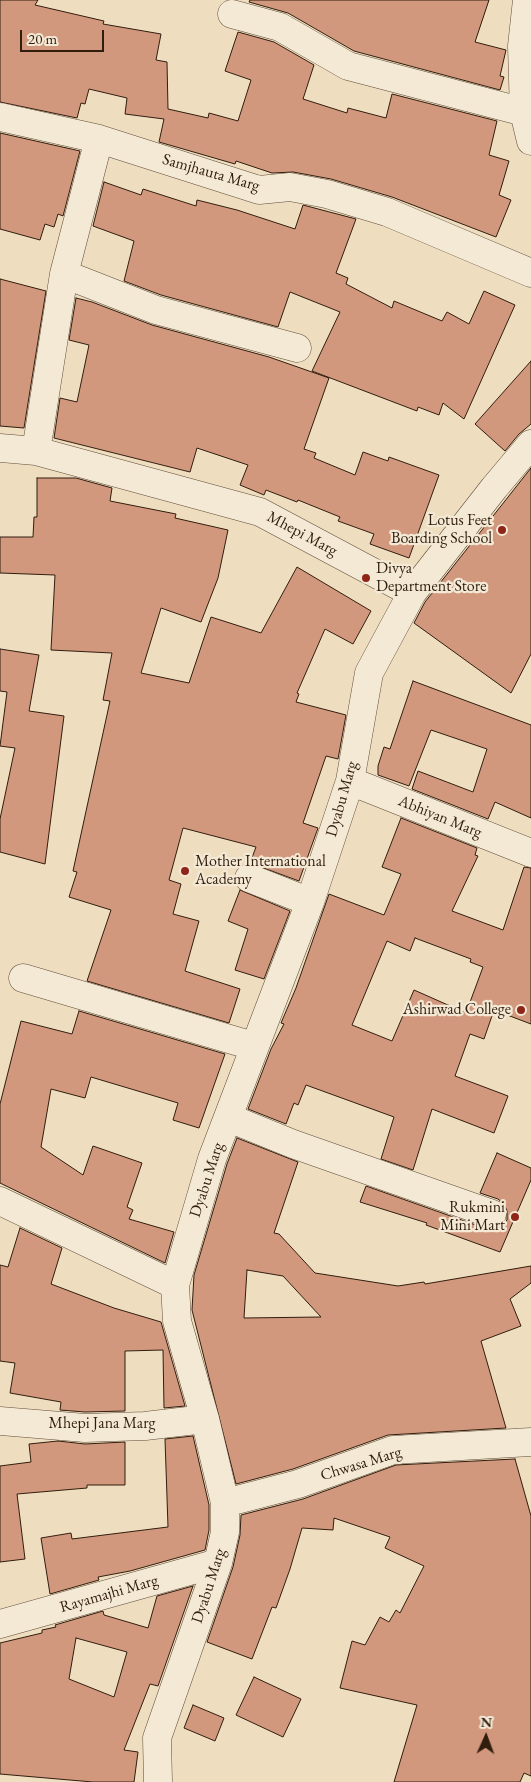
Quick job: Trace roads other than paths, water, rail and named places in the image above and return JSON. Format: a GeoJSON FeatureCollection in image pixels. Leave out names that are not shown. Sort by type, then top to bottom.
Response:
{"type":"FeatureCollection","features":[{"type":"Feature","properties":{"kind":"street"},"geometry":{"type":"LineString","coordinates":[[528,0],[522,46],[524,112],[531,142]]}},
{"type":"Feature","properties":{"kind":"street"},"geometry":{"type":"LineString","coordinates":[[232,14],[280,27],[348,66],[524,112]]}},
{"type":"Feature","properties":{"kind":"street","name":"Samjhauta Marg"},"geometry":{"type":"LineString","coordinates":[[0,117],[99,139],[260,190],[299,189],[327,194],[387,212],[531,272]]}},
{"type":"Feature","properties":{"kind":"street"},"geometry":{"type":"LineString","coordinates":[[36,451],[64,274],[99,139]]}},
{"type":"Feature","properties":{"kind":"street"},"geometry":{"type":"LineString","coordinates":[[64,274],[156,310],[297,348]]}},
{"type":"Feature","properties":{"kind":"street"},"geometry":{"type":"LineString","coordinates":[[412,593],[531,444]]}},
{"type":"Feature","properties":{"kind":"street","name":"Mhepi Marg"},"geometry":{"type":"LineString","coordinates":[[0,448],[36,451],[260,512],[412,593]]}},
{"type":"Feature","properties":{"kind":"street","name":"Dyabu Marg"},"geometry":{"type":"LineString","coordinates":[[158,1782],[157,1738],[218,1563],[225,1532],[225,1503],[177,1321],[174,1285],[212,1159],[310,902],[350,781],[369,673],[412,593]]}},
{"type":"Feature","properties":{"kind":"street","name":"Abhiyan Marg"},"geometry":{"type":"LineString","coordinates":[[350,781],[531,853]]}},
{"type":"Feature","properties":{"kind":"street"},"geometry":{"type":"LineString","coordinates":[[249,878],[310,902]]}},
{"type":"Feature","properties":{"kind":"street"},"geometry":{"type":"LineString","coordinates":[[23,978],[254,1046]]}},
{"type":"Feature","properties":{"kind":"street"},"geometry":{"type":"LineString","coordinates":[[229,1118],[293,1144],[492,1214]]}},
{"type":"Feature","properties":{"kind":"street"},"geometry":{"type":"LineString","coordinates":[[0,1201],[174,1285]]}},
{"type":"Feature","properties":{"kind":"street","name":"Mhepi Jana Marg"},"geometry":{"type":"LineString","coordinates":[[0,1421],[85,1428],[145,1426],[204,1419]]}},
{"type":"Feature","properties":{"kind":"street","name":"Chwasa Marg"},"geometry":{"type":"LineString","coordinates":[[225,1503],[298,1484],[393,1450],[531,1442]]}},
{"type":"Feature","properties":{"kind":"street","name":"Rayamajhi Marg"},"geometry":{"type":"LineString","coordinates":[[0,1624],[218,1563]]}},
{"type":"Feature","properties":{"kind":"place","name":"Lotus Feet Boarding School"},"geometry":{"type":"Point","coordinates":[502,530]}},
{"type":"Feature","properties":{"kind":"place","name":"Divya Department Store"},"geometry":{"type":"Point","coordinates":[366,578]}},
{"type":"Feature","properties":{"kind":"place","name":"Mother International Academy"},"geometry":{"type":"Point","coordinates":[185,871]}},
{"type":"Feature","properties":{"kind":"place","name":"Ashirwad College"},"geometry":{"type":"Point","coordinates":[521,1010]}},
{"type":"Feature","properties":{"kind":"place","name":"Rukmini Mini Mart"},"geometry":{"type":"Point","coordinates":[515,1217]}}]}
